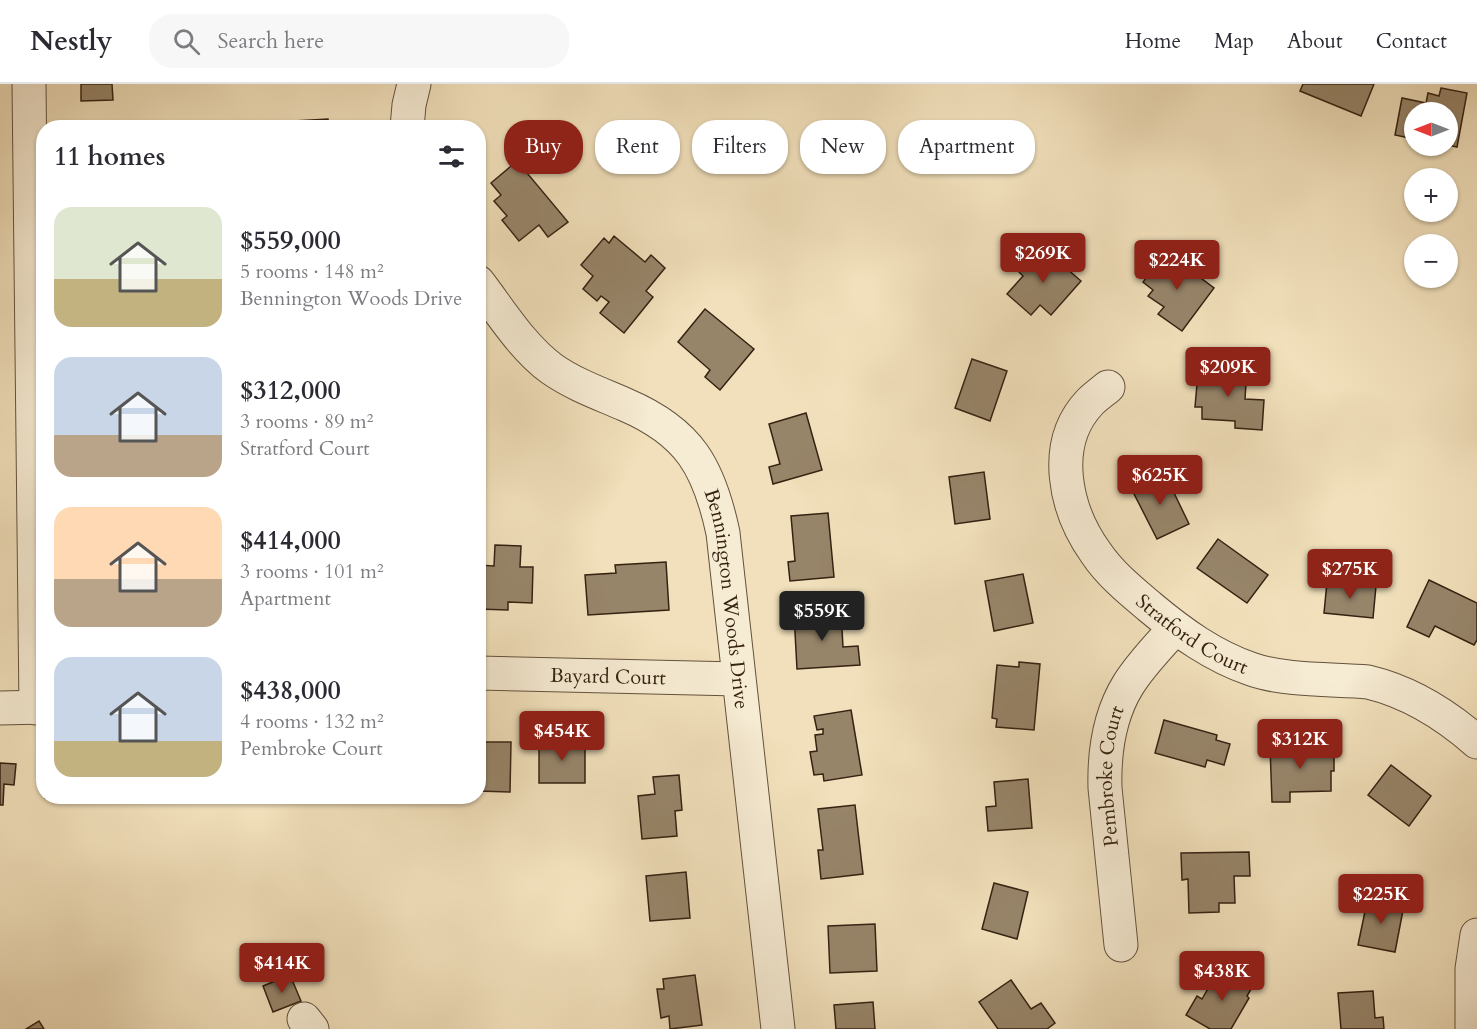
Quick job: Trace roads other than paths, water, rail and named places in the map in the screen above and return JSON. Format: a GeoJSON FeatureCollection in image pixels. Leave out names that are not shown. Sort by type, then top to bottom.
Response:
{"type":"FeatureCollection","features":[{"type":"Feature","properties":{"kind":"street"},"geometry":{"type":"LineString","coordinates":[[29,84],[36,480]]}},
{"type":"Feature","properties":{"kind":"street"},"geometry":{"type":"LineString","coordinates":[[408,120],[414,84]]}},
{"type":"Feature","properties":{"kind":"street","name":"Bennington Woods Drive"},"geometry":{"type":"LineString","coordinates":[[486,292],[540,360],[579,385],[649,415],[667,427],[690,449],[706,477],[719,515],[726,561],[777,1029]]}},
{"type":"Feature","properties":{"kind":"street","name":"Stratford Court"},"geometry":{"type":"LineString","coordinates":[[1108,387],[1089,403],[1074,427],[1066,451],[1065,464],[1071,504],[1077,521],[1086,539],[1103,562],[1124,584],[1175,628],[1222,657],[1268,674],[1368,682],[1400,692],[1444,715],[1477,742]]}},
{"type":"Feature","properties":{"kind":"street","name":"Pembroke Court"},"geometry":{"type":"LineString","coordinates":[[1121,945],[1105,788],[1108,736],[1128,685],[1175,628]]}},
{"type":"Feature","properties":{"kind":"street","name":"Bayard Court"},"geometry":{"type":"LineString","coordinates":[[486,674],[738,680]]}},
{"type":"Feature","properties":{"kind":"street"},"geometry":{"type":"LineString","coordinates":[[0,708],[36,707]]}},
{"type":"Feature","properties":{"kind":"street"},"geometry":{"type":"LineString","coordinates":[[1472,1029],[1472,969],[1477,935]]}}]}
